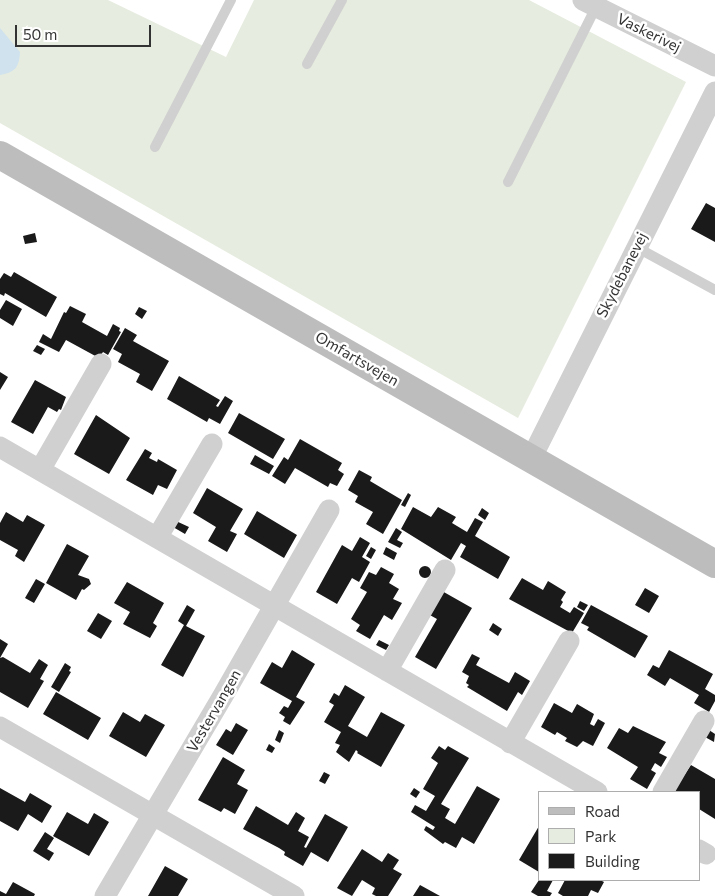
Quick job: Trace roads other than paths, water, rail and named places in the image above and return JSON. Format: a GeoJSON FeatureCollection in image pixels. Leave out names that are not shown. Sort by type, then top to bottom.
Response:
{"type":"FeatureCollection","features":[{"type":"Feature","properties":{"kind":"main road","name":"Omfartsvejen"},"geometry":{"type":"LineString","coordinates":[[0,155],[715,564]]}},
{"type":"Feature","properties":{"kind":"street","name":"Vaskerivej"},"geometry":{"type":"LineString","coordinates":[[589,3],[715,66]]}},
{"type":"Feature","properties":{"kind":"street","name":"Skydebanevej"},"geometry":{"type":"LineString","coordinates":[[531,459],[715,92]]}},
{"type":"Feature","properties":{"kind":"street"},"geometry":{"type":"LineString","coordinates":[[40,470],[101,364]]}},
{"type":"Feature","properties":{"kind":"street"},"geometry":{"type":"LineString","coordinates":[[157,538],[212,444]]}},
{"type":"Feature","properties":{"kind":"street"},"geometry":{"type":"LineString","coordinates":[[0,447],[595,791]]}},
{"type":"Feature","properties":{"kind":"street","name":"Vestervangen"},"geometry":{"type":"LineString","coordinates":[[105,896],[329,510]]}},
{"type":"Feature","properties":{"kind":"street"},"geometry":{"type":"LineString","coordinates":[[387,672],[445,570]]}},
{"type":"Feature","properties":{"kind":"street"},"geometry":{"type":"LineString","coordinates":[[510,743],[569,642]]}},
{"type":"Feature","properties":{"kind":"street"},"geometry":{"type":"LineString","coordinates":[[664,791],[704,721]]}},
{"type":"Feature","properties":{"kind":"street"},"geometry":{"type":"LineString","coordinates":[[0,727],[294,896]]}},
{"type":"Feature","properties":{"kind":"lane"},"geometry":{"type":"LineString","coordinates":[[155,147],[231,0]]}},
{"type":"Feature","properties":{"kind":"lane"},"geometry":{"type":"LineString","coordinates":[[307,64],[342,0]]}},
{"type":"Feature","properties":{"kind":"lane"},"geometry":{"type":"LineString","coordinates":[[508,182],[589,3]]}},
{"type":"Feature","properties":{"kind":"lane"},"geometry":{"type":"LineString","coordinates":[[636,247],[715,290]]}},
{"type":"Feature","properties":{"kind":"water"},"geometry":{"type":"Polygon","coordinates":[[[0,28],[20,52],[19,62],[13,71],[0,75],[0,28]]]}}]}
